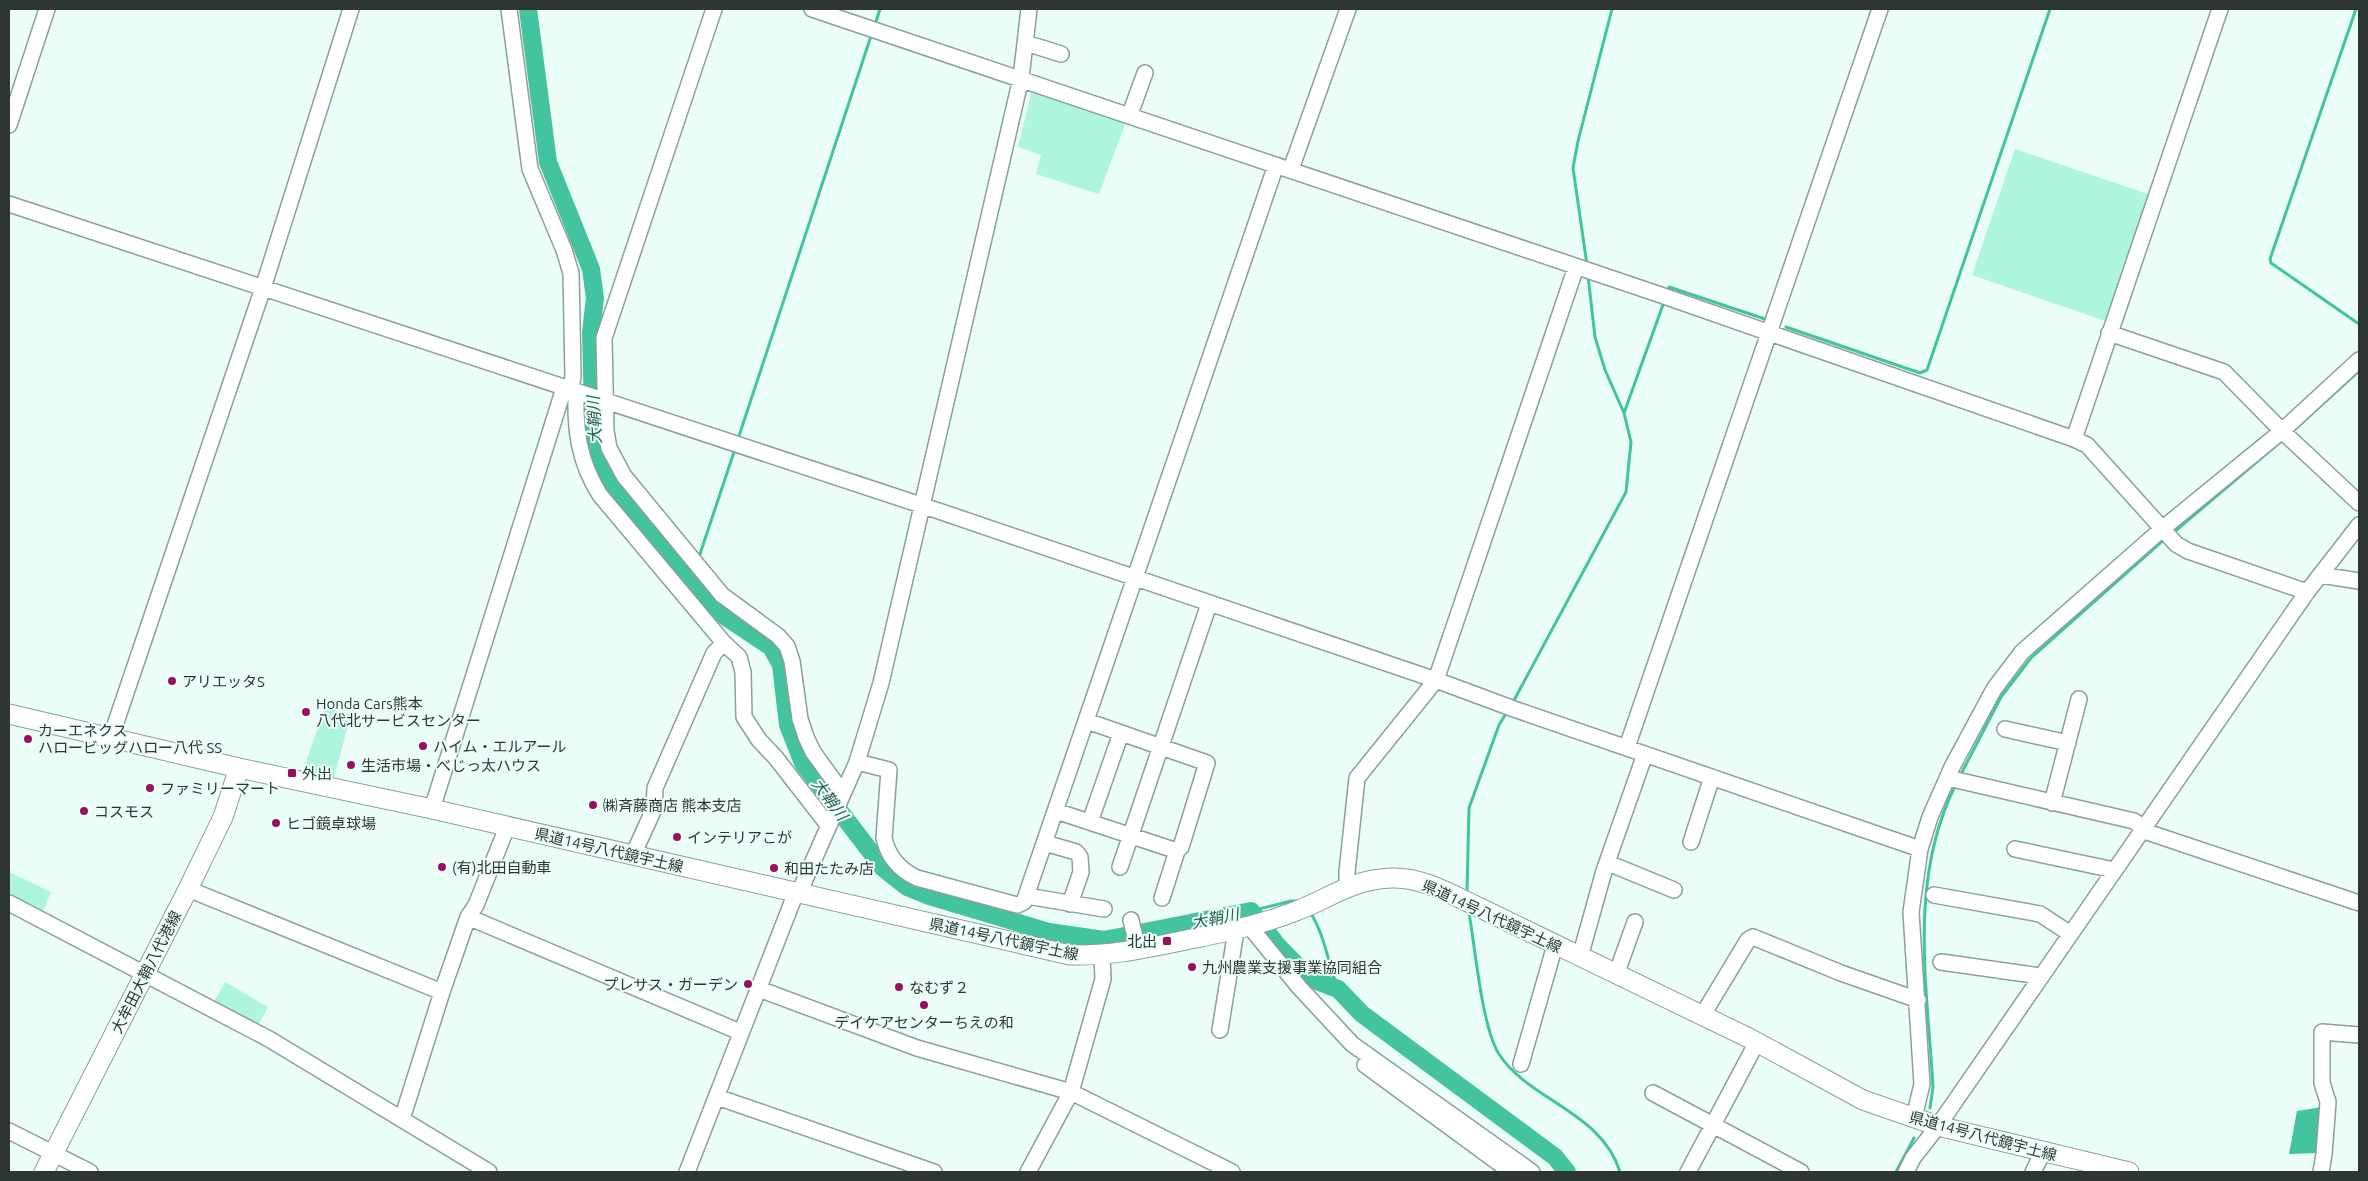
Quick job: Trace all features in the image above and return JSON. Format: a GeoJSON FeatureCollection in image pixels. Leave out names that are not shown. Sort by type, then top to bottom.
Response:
{"type":"FeatureCollection","features":[{"type":"Feature","properties":{"kind":"main road","name":"県道14号八代鏡宇土線"},"geometry":{"type":"LineString","coordinates":[[9,714],[239,768],[432,809],[1062,953],[1102,956],[1137,946],[1245,928],[1306,907],[1347,886],[1391,878],[1408,879],[1457,897],[1757,1042],[1863,1100],[1938,1126],[2129,1172]]}},
{"type":"Feature","properties":{"kind":"main road","name":"大牟田大鞘八代港線"},"geometry":{"type":"LineString","coordinates":[[44,1172],[223,817],[239,768]]}},
{"type":"Feature","properties":{"kind":"street"},"geometry":{"type":"LineString","coordinates":[[9,125],[47,9]]}},
{"type":"Feature","properties":{"kind":"street"},"geometry":{"type":"LineString","coordinates":[[111,737],[263,288],[351,9]]}},
{"type":"Feature","properties":{"kind":"street"},"geometry":{"type":"LineString","coordinates":[[509,9],[530,169],[564,250],[571,273],[573,391],[576,426],[581,457],[589,478],[600,496],[724,643],[739,657],[742,664],[744,717],[759,740],[829,822]]}},
{"type":"Feature","properties":{"kind":"street"},"geometry":{"type":"LineString","coordinates":[[714,9],[604,338],[606,431],[609,448],[616,465],[702,570],[733,605],[772,631],[787,646],[792,661],[798,710],[806,737],[813,752],[841,794]]}},
{"type":"Feature","properties":{"kind":"street"},"geometry":{"type":"LineString","coordinates":[[812,9],[875,28],[1673,299],[2074,439],[2087,446],[2168,535],[2188,551],[2307,592]]}},
{"type":"Feature","properties":{"kind":"street"},"geometry":{"type":"LineString","coordinates":[[687,1172],[717,1097],[740,1032],[798,893],[857,762],[881,682],[1021,78],[1029,9]]}},
{"type":"Feature","properties":{"kind":"street"},"geometry":{"type":"LineString","coordinates":[[1291,169],[1348,9]]}},
{"type":"Feature","properties":{"kind":"street"},"geometry":{"type":"LineString","coordinates":[[1627,747],[1880,9]]}},
{"type":"Feature","properties":{"kind":"street"},"geometry":{"type":"LineString","coordinates":[[2074,439],[2220,9]]}},
{"type":"Feature","properties":{"kind":"street"},"geometry":{"type":"LineString","coordinates":[[1026,44],[1061,54]]}},
{"type":"Feature","properties":{"kind":"street"},"geometry":{"type":"LineString","coordinates":[[1130,114],[1145,74]]}},
{"type":"Feature","properties":{"kind":"street"},"geometry":{"type":"LineString","coordinates":[[857,762],[889,770],[884,838],[887,849],[905,872],[918,878],[1017,905],[1024,902],[1276,165]]}},
{"type":"Feature","properties":{"kind":"street"},"geometry":{"type":"LineString","coordinates":[[9,204],[604,400],[1135,578],[1436,680],[1514,710],[1920,848]]}},
{"type":"Feature","properties":{"kind":"street"},"geometry":{"type":"LineString","coordinates":[[1347,886],[1357,778],[1436,680],[1578,268]]}},
{"type":"Feature","properties":{"kind":"street"},"geometry":{"type":"LineString","coordinates":[[2109,333],[2224,372],[2286,435],[2359,503]]}},
{"type":"Feature","properties":{"kind":"street"},"geometry":{"type":"LineString","coordinates":[[1914,1118],[1922,1084],[1911,912],[1920,848],[1930,817],[1958,781],[1994,689],[2022,652],[2168,535],[2286,435],[2359,360]]}},
{"type":"Feature","properties":{"kind":"street"},"geometry":{"type":"LineString","coordinates":[[432,809],[573,391]]}},
{"type":"Feature","properties":{"kind":"street"},"geometry":{"type":"LineString","coordinates":[[1906,1172],[2069,933],[2307,592],[2357,531]]}},
{"type":"Feature","properties":{"kind":"street"},"geometry":{"type":"LineString","coordinates":[[2320,575],[2359,581]]}},
{"type":"Feature","properties":{"kind":"street"},"geometry":{"type":"LineString","coordinates":[[1120,867],[1209,604]]}},
{"type":"Feature","properties":{"kind":"street"},"geometry":{"type":"LineString","coordinates":[[633,855],[654,809],[655,788],[714,653],[724,643]]}},
{"type":"Feature","properties":{"kind":"street"},"geometry":{"type":"LineString","coordinates":[[2052,804],[2079,699]]}},
{"type":"Feature","properties":{"kind":"street"},"geometry":{"type":"LineString","coordinates":[[1087,721],[1207,763],[1181,847],[1177,851],[1162,898]]}},
{"type":"Feature","properties":{"kind":"street"},"geometry":{"type":"LineString","coordinates":[[2005,729],[2068,743]]}},
{"type":"Feature","properties":{"kind":"street"},"geometry":{"type":"LineString","coordinates":[[1090,822],[1121,733]]}},
{"type":"Feature","properties":{"kind":"street"},"geometry":{"type":"LineString","coordinates":[[1580,957],[1608,863],[1645,754]]}},
{"type":"Feature","properties":{"kind":"street"},"geometry":{"type":"LineString","coordinates":[[1691,842],[1712,777]]}},
{"type":"Feature","properties":{"kind":"street"},"geometry":{"type":"LineString","coordinates":[[1958,781],[2052,804],[2134,821],[2150,832],[2359,904]]}},
{"type":"Feature","properties":{"kind":"street"},"geometry":{"type":"LineString","coordinates":[[1056,811],[1177,851]]}},
{"type":"Feature","properties":{"kind":"street"},"geometry":{"type":"LineString","coordinates":[[402,1120],[442,992],[468,917],[476,905],[508,827]]}},
{"type":"Feature","properties":{"kind":"street"},"geometry":{"type":"LineString","coordinates":[[1045,843],[1076,852],[1080,857],[1081,872],[1070,904]]}},
{"type":"Feature","properties":{"kind":"street"},"geometry":{"type":"LineString","coordinates":[[2015,848],[2114,870]]}},
{"type":"Feature","properties":{"kind":"street"},"geometry":{"type":"LineString","coordinates":[[1608,863],[1674,890]]}},
{"type":"Feature","properties":{"kind":"street"},"geometry":{"type":"LineString","coordinates":[[188,889],[442,992]]}},
{"type":"Feature","properties":{"kind":"street"},"geometry":{"type":"LineString","coordinates":[[1934,895],[2040,914],[2069,933]]}},
{"type":"Feature","properties":{"kind":"street"},"geometry":{"type":"LineString","coordinates":[[1027,896],[1104,909]]}},
{"type":"Feature","properties":{"kind":"street"},"geometry":{"type":"LineString","coordinates":[[9,902],[270,1039],[489,1172]]}},
{"type":"Feature","properties":{"kind":"street"},"geometry":{"type":"LineString","coordinates":[[468,917],[740,1032]]}},
{"type":"Feature","properties":{"kind":"street"},"geometry":{"type":"LineString","coordinates":[[1131,920],[1137,946]]}},
{"type":"Feature","properties":{"kind":"street"},"geometry":{"type":"LineString","coordinates":[[1616,975],[1635,922]]}},
{"type":"Feature","properties":{"kind":"street"},"geometry":{"type":"LineString","coordinates":[[1220,1030],[1235,937],[1245,928],[1352,1044],[1532,1172]]}},
{"type":"Feature","properties":{"kind":"street"},"geometry":{"type":"LineString","coordinates":[[1702,1016],[1748,940],[1753,937],[1841,973],[1918,1000]]}},
{"type":"Feature","properties":{"kind":"street"},"geometry":{"type":"LineString","coordinates":[[1521,1064],[1555,945]]}},
{"type":"Feature","properties":{"kind":"street"},"geometry":{"type":"LineString","coordinates":[[1028,1172],[1071,1092],[1103,979],[1102,956]]}},
{"type":"Feature","properties":{"kind":"street"},"geometry":{"type":"LineString","coordinates":[[1941,962],[2040,976]]}},
{"type":"Feature","properties":{"kind":"street"},"geometry":{"type":"LineString","coordinates":[[1299,987],[1308,1006],[1327,1031],[1350,1054],[1511,1172]]}},
{"type":"Feature","properties":{"kind":"street"},"geometry":{"type":"LineString","coordinates":[[759,990],[917,1048],[1071,1092],[1232,1172]]}},
{"type":"Feature","properties":{"kind":"street"},"geometry":{"type":"LineString","coordinates":[[2320,1172],[2324,1154],[2328,1102],[2322,1083],[2322,1032],[2359,1035]]}},
{"type":"Feature","properties":{"kind":"street"},"geometry":{"type":"LineString","coordinates":[[1688,1172],[1757,1042]]}},
{"type":"Feature","properties":{"kind":"street"},"geometry":{"type":"LineString","coordinates":[[1653,1093],[1800,1172]]}},
{"type":"Feature","properties":{"kind":"street"},"geometry":{"type":"LineString","coordinates":[[717,1097],[934,1172]]}},
{"type":"Feature","properties":{"kind":"street"},"geometry":{"type":"LineString","coordinates":[[9,1131],[90,1172]]}},
{"type":"Feature","properties":{"kind":"street"},"geometry":{"type":"LineString","coordinates":[[2034,1172],[2043,1152]]}},
{"type":"Feature","properties":{"kind":"shaded area"},"geometry":{"type":"Polygon","coordinates":[[[1032,90],[1126,122],[1099,194],[1036,174],[1041,155],[1018,147],[1032,90]]]}},
{"type":"Feature","properties":{"kind":"shaded area"},"geometry":{"type":"Polygon","coordinates":[[[2015,149],[2154,196],[2111,323],[1972,275],[2015,149]]]}},
{"type":"Feature","properties":{"kind":"shaded area"},"geometry":{"type":"Polygon","coordinates":[[[325,708],[351,714],[334,778],[303,770],[325,708]]]}},
{"type":"Feature","properties":{"kind":"shaded area"},"geometry":{"type":"Polygon","coordinates":[[[9,872],[51,892],[42,914],[9,898],[9,872]]]}},
{"type":"Feature","properties":{"kind":"shaded area"},"geometry":{"type":"Polygon","coordinates":[[[225,982],[268,1007],[257,1028],[213,1004],[225,982]]]}},
{"type":"Feature","properties":{"kind":"shaded area"},"geometry":{"type":"Polygon","coordinates":[[[2322,1107],[2320,1153],[2289,1154],[2297,1111],[2322,1107]]]}},
{"type":"Feature","properties":{"kind":"waterway","name":"大鞘川"},"geometry":{"type":"LineString","coordinates":[[528,9],[548,162],[591,269],[595,298],[591,332],[594,448],[604,474],[644,527],[720,613],[771,647],[781,665],[788,725],[803,763],[883,868],[907,887],[929,896],[1049,932],[1104,940],[1251,911],[1277,945],[1309,978],[1338,989],[1362,1014],[1555,1157],[1567,1172]]}},
{"type":"Feature","properties":{"kind":"waterway"},"geometry":{"type":"LineString","coordinates":[[875,25],[880,9]]}},
{"type":"Feature","properties":{"kind":"waterway"},"geometry":{"type":"LineString","coordinates":[[1587,265],[1573,168],[1578,141],[1612,9]]}},
{"type":"Feature","properties":{"kind":"waterway"},"geometry":{"type":"LineString","coordinates":[[1786,327],[1920,373],[1927,370],[2050,9]]}},
{"type":"Feature","properties":{"kind":"waterway"},"geometry":{"type":"LineString","coordinates":[[2356,9],[2270,259],[2271,263],[2359,324]]}},
{"type":"Feature","properties":{"kind":"waterway"},"geometry":{"type":"LineString","coordinates":[[739,436],[872,33]]}},
{"type":"Feature","properties":{"kind":"waterway"},"geometry":{"type":"LineString","coordinates":[[1512,704],[1626,492],[1631,442],[1624,413],[1605,370],[1595,337],[1588,276]]}},
{"type":"Feature","properties":{"kind":"waterway"},"geometry":{"type":"LineString","coordinates":[[1667,293],[1669,287],[1768,320]]}},
{"type":"Feature","properties":{"kind":"waterway"},"geometry":{"type":"LineString","coordinates":[[1624,413],[1664,302]]}},
{"type":"Feature","properties":{"kind":"waterway"},"geometry":{"type":"LineString","coordinates":[[2291,433],[2359,371]]}},
{"type":"Feature","properties":{"kind":"waterway"},"geometry":{"type":"LineString","coordinates":[[2173,533],[2279,443]]}},
{"type":"Feature","properties":{"kind":"waterway"},"geometry":{"type":"LineString","coordinates":[[698,560],[734,452]]}},
{"type":"Feature","properties":{"kind":"waterway"},"geometry":{"type":"LineString","coordinates":[[1960,776],[2001,697],[2031,658],[2166,538]]}},
{"type":"Feature","properties":{"kind":"waterway"},"geometry":{"type":"LineString","coordinates":[[691,579],[695,568]]}},
{"type":"Feature","properties":{"kind":"waterway"},"geometry":{"type":"LineString","coordinates":[[1467,892],[1469,808],[1499,725],[1507,712]]}},
{"type":"Feature","properties":{"kind":"waterway"},"geometry":{"type":"LineString","coordinates":[[1930,1108],[1933,1087],[1925,971],[1926,894],[1931,857],[1941,820],[1956,784]]}},
{"type":"Feature","properties":{"kind":"waterway"},"geometry":{"type":"LineString","coordinates":[[1251,911],[1291,901],[1303,901]]}},
{"type":"Feature","properties":{"kind":"waterway"},"geometry":{"type":"LineString","coordinates":[[1310,912],[1323,940],[1338,989]]}},
{"type":"Feature","properties":{"kind":"waterway"},"geometry":{"type":"LineString","coordinates":[[1469,913],[1488,1026],[1499,1054],[1512,1070],[1581,1120],[1598,1135],[1611,1152],[1620,1172]]}},
{"type":"Feature","properties":{"kind":"waterway"},"geometry":{"type":"LineString","coordinates":[[1896,1172],[1914,1138]]}},
{"type":"Feature","properties":{"kind":"place","name":"アリエッタS"},"geometry":{"type":"Point","coordinates":[172,681]}},
{"type":"Feature","properties":{"kind":"place","name":"Honda Cars熊本 八代北サービスセンター"},"geometry":{"type":"Point","coordinates":[306,712]}},
{"type":"Feature","properties":{"kind":"place","name":"カーエネクス ハロービッグハロー八代 SS"},"geometry":{"type":"Point","coordinates":[28,739]}},
{"type":"Feature","properties":{"kind":"place","name":"ハイム・エルアール"},"geometry":{"type":"Point","coordinates":[423,746]}},
{"type":"Feature","properties":{"kind":"place","name":"生活市場・べじっ太ハウス"},"geometry":{"type":"Point","coordinates":[351,765]}},
{"type":"Feature","properties":{"kind":"place","name":"外出"},"geometry":{"type":"Point","coordinates":[292,773]}},
{"type":"Feature","properties":{"kind":"place","name":"ファミリーマート"},"geometry":{"type":"Point","coordinates":[150,788]}},
{"type":"Feature","properties":{"kind":"place","name":"㈱斉藤商店 熊本支店"},"geometry":{"type":"Point","coordinates":[593,805]}},
{"type":"Feature","properties":{"kind":"place","name":"コスモス"},"geometry":{"type":"Point","coordinates":[84,811]}},
{"type":"Feature","properties":{"kind":"place","name":"ヒゴ鏡卓球場"},"geometry":{"type":"Point","coordinates":[276,823]}},
{"type":"Feature","properties":{"kind":"place","name":"インテリアこが"},"geometry":{"type":"Point","coordinates":[677,837]}},
{"type":"Feature","properties":{"kind":"place","name":"(有)北田自動車"},"geometry":{"type":"Point","coordinates":[442,867]}},
{"type":"Feature","properties":{"kind":"place","name":"和田たたみ店"},"geometry":{"type":"Point","coordinates":[774,868]}},
{"type":"Feature","properties":{"kind":"place","name":"北出"},"geometry":{"type":"Point","coordinates":[1167,941]}},
{"type":"Feature","properties":{"kind":"place","name":"九州農業支援事業協同組合"},"geometry":{"type":"Point","coordinates":[1192,967]}},
{"type":"Feature","properties":{"kind":"place","name":"プレサス・ガーデン"},"geometry":{"type":"Point","coordinates":[748,984]}},
{"type":"Feature","properties":{"kind":"place","name":"なむず２"},"geometry":{"type":"Point","coordinates":[899,987]}},
{"type":"Feature","properties":{"kind":"place","name":"デイケアセンターちえの和"},"geometry":{"type":"Point","coordinates":[924,1005]}}]}
